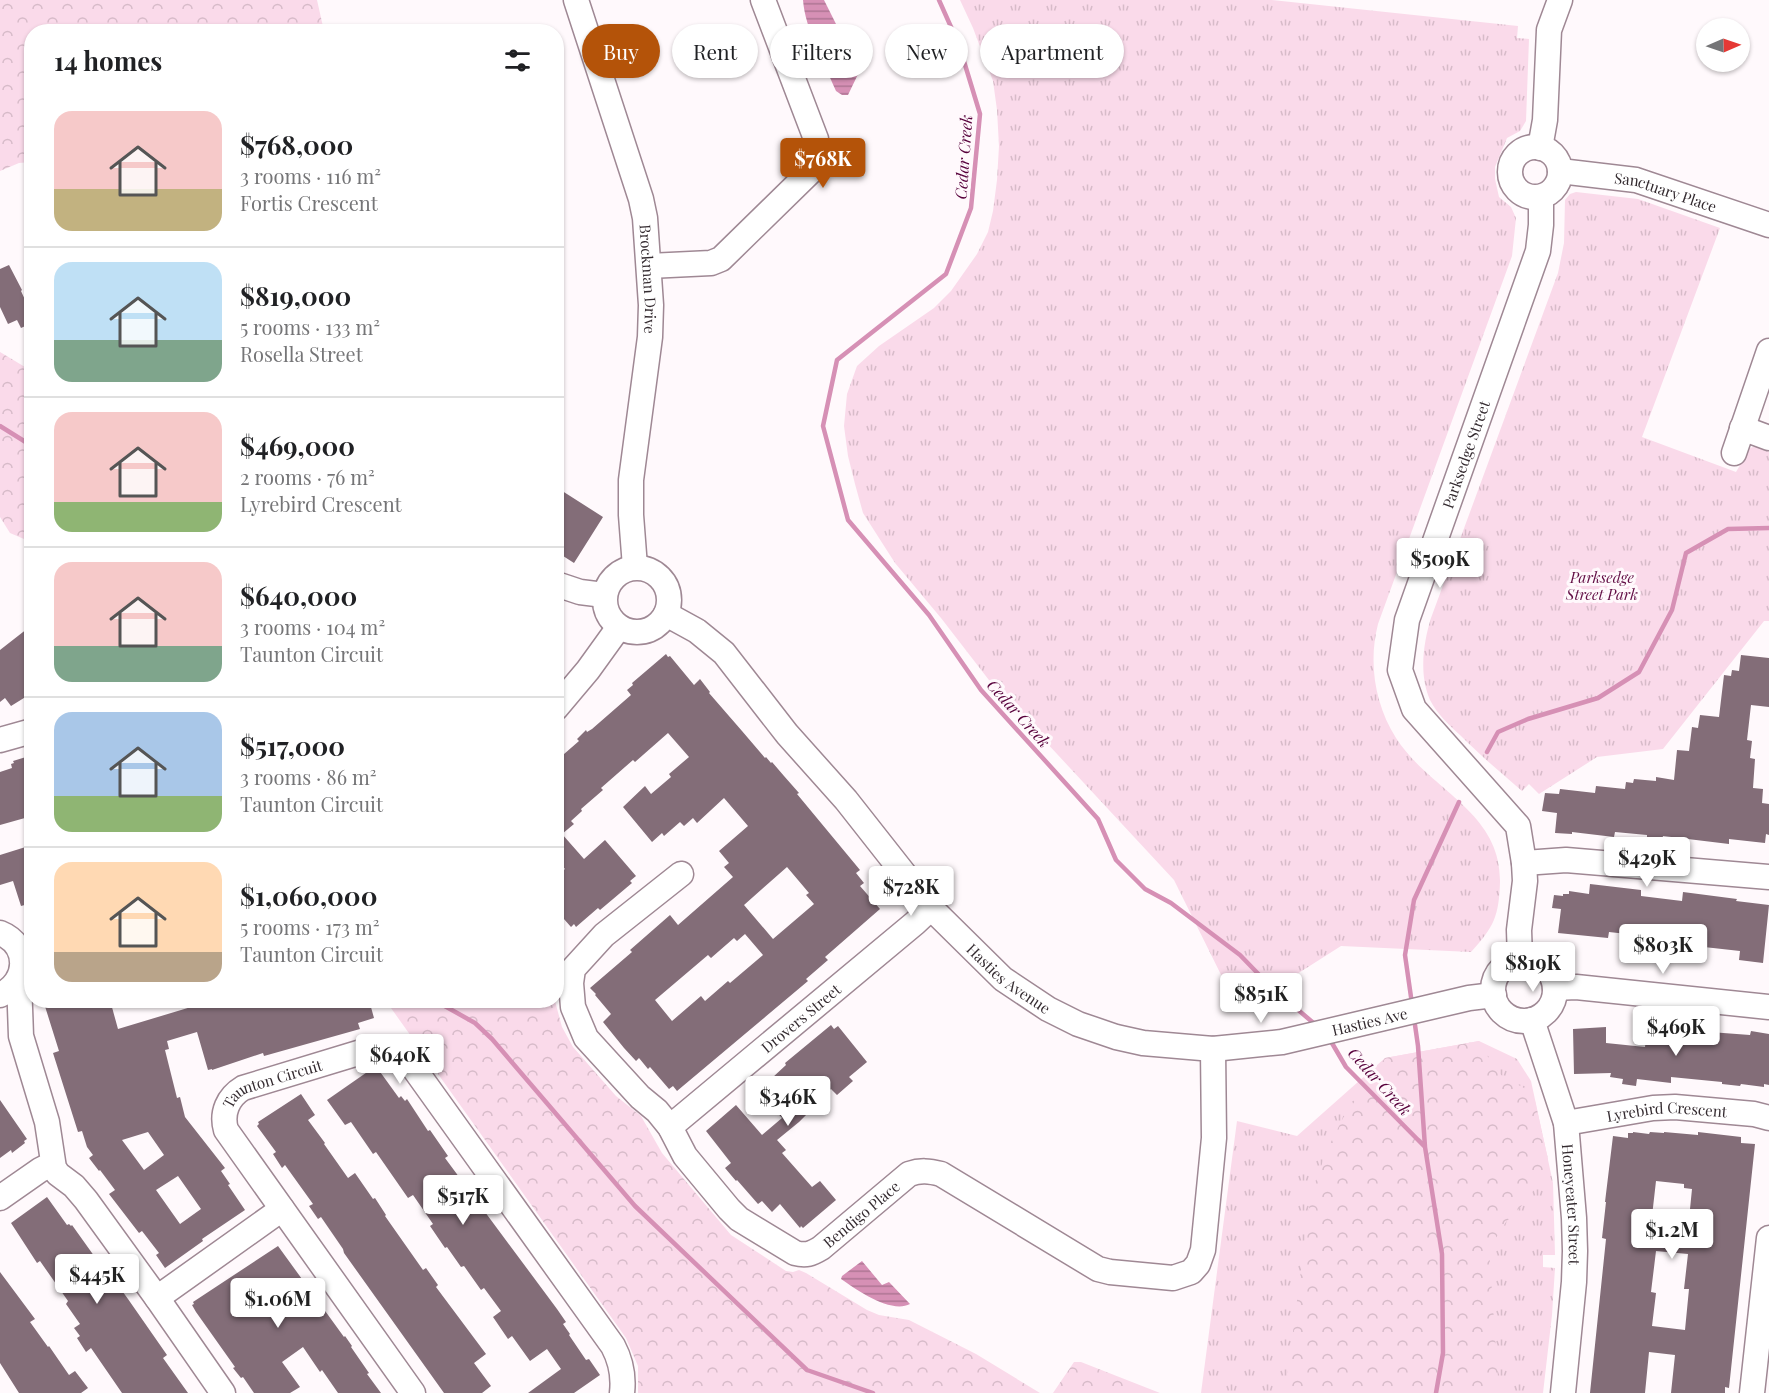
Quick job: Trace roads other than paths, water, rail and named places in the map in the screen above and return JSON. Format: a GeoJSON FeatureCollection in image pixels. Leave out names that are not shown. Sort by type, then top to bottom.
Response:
{"type":"FeatureCollection","features":[{"type":"Feature","properties":{"kind":"street","name":"Brockman Drive"},"geometry":{"type":"LineString","coordinates":[[576,0],[641,199],[645,218],[651,305],[650,337],[631,480],[635,567]]}},
{"type":"Feature","properties":{"kind":"street"},"geometry":{"type":"LineString","coordinates":[[649,266],[711,263],[721,259],[815,165],[818,151],[816,139],[763,0]]}},
{"type":"Feature","properties":{"kind":"street"},"geometry":{"type":"LineString","coordinates":[[1540,148],[1545,120],[1549,30],[1560,0]]}},
{"type":"Feature","properties":{"kind":"street"},"geometry":{"type":"LineString","coordinates":[[1533,147],[1540,148],[1550,152],[1556,159],[1560,171],[1557,185],[1551,191],[1541,197],[1532,198],[1515,188],[1510,171],[1512,161],[1518,154],[1533,147]]}},
{"type":"Feature","properties":{"kind":"street","name":"Sanctuary Place"},"geometry":{"type":"LineString","coordinates":[[1560,171],[1636,180],[1769,225]]}},
{"type":"Feature","properties":{"kind":"street","name":"Parksedge Street"},"geometry":{"type":"LineString","coordinates":[[1520,959],[1519,930],[1525,882],[1518,826],[1414,709],[1400,670],[1407,620],[1538,251],[1541,197]]}},
{"type":"Feature","properties":{"kind":"street"},"geometry":{"type":"LineString","coordinates":[[1734,453],[1769,351]]}},
{"type":"Feature","properties":{"kind":"street"},"geometry":{"type":"LineString","coordinates":[[1742,428],[1769,438]]}},
{"type":"Feature","properties":{"kind":"street"},"geometry":{"type":"LineString","coordinates":[[635,567],[656,574],[664,582],[669,604],[659,624],[640,633],[629,632],[612,621],[607,613],[604,595],[615,576],[635,567]]}},
{"type":"Feature","properties":{"kind":"street"},"geometry":{"type":"LineString","coordinates":[[564,587],[580,592],[604,595]]}},
{"type":"Feature","properties":{"kind":"street","name":"Hasties Avenue"},"geometry":{"type":"LineString","coordinates":[[666,614],[697,631],[724,653],[787,734],[846,800],[931,908],[1003,979],[1048,1009],[1078,1024],[1116,1037],[1143,1043],[1213,1049],[1245,1047]]}},
{"type":"Feature","properties":{"kind":"street"},"geometry":{"type":"LineString","coordinates":[[564,698],[619,627]]}},
{"type":"Feature","properties":{"kind":"street"},"geometry":{"type":"LineString","coordinates":[[0,740],[24,733]]}},
{"type":"Feature","properties":{"kind":"street"},"geometry":{"type":"LineString","coordinates":[[1524,863],[1566,860],[1769,877]]}},
{"type":"Feature","properties":{"kind":"street","name":"Bendigo Place"},"geometry":{"type":"LineString","coordinates":[[681,874],[604,935],[573,969],[571,983],[573,1007],[586,1038],[640,1097],[657,1111],[670,1127],[685,1156],[739,1219],[795,1253],[812,1254],[909,1174],[920,1170],[941,1174],[1098,1269],[1173,1278],[1191,1272],[1198,1264],[1203,1250],[1214,1138],[1213,1049]]}},
{"type":"Feature","properties":{"kind":"street","name":"Drovers Street"},"geometry":{"type":"LineString","coordinates":[[670,1127],[931,908]]}},
{"type":"Feature","properties":{"kind":"street"},"geometry":{"type":"LineString","coordinates":[[2,933],[24,933]]}},
{"type":"Feature","properties":{"kind":"street"},"geometry":{"type":"LineString","coordinates":[[2,933],[12,939],[22,959],[24,971],[21,1036],[47,1122],[52,1164],[55,1171],[81,1194],[158,1298],[223,1393]]}},
{"type":"Feature","properties":{"kind":"street"},"geometry":{"type":"LineString","coordinates":[[1520,959],[1528,959],[1544,965],[1554,979],[1555,996],[1552,1004],[1547,1011],[1532,1020],[1515,1020],[1508,1016],[1496,1004],[1494,995],[1493,987],[1499,972],[1512,961],[1520,959]]}},
{"type":"Feature","properties":{"kind":"street"},"geometry":{"type":"LineString","coordinates":[[0,996],[11,989],[24,971]]}},
{"type":"Feature","properties":{"kind":"street"},"geometry":{"type":"LineString","coordinates":[[1555,987],[1576,987],[1769,1007]]}},
{"type":"Feature","properties":{"kind":"street","name":"Hasties Ave"},"geometry":{"type":"LineString","coordinates":[[1245,1047],[1282,1042],[1469,998],[1494,995]]}},
{"type":"Feature","properties":{"kind":"street"},"geometry":{"type":"LineString","coordinates":[[0,1009],[21,1036]]}},
{"type":"Feature","properties":{"kind":"street","name":"Honeyeater Street"},"geometry":{"type":"LineString","coordinates":[[1532,1020],[1566,1124],[1574,1218],[1574,1282],[1563,1393]]}},
{"type":"Feature","properties":{"kind":"street","name":"Taunton Circuit"},"geometry":{"type":"LineString","coordinates":[[413,1393],[226,1130],[227,1105],[239,1090],[368,1050],[387,1049],[402,1054],[613,1346],[621,1366],[622,1393]]}},
{"type":"Feature","properties":{"kind":"street","name":"Lyrebird Crescent"},"geometry":{"type":"LineString","coordinates":[[1566,1124],[1653,1108],[1675,1107],[1754,1114],[1769,1118]]}},
{"type":"Feature","properties":{"kind":"street"},"geometry":{"type":"LineString","coordinates":[[0,1198],[52,1164]]}},
{"type":"Feature","properties":{"kind":"street"},"geometry":{"type":"LineString","coordinates":[[158,1298],[282,1209]]}},
{"type":"Feature","properties":{"kind":"street"},"geometry":{"type":"LineString","coordinates":[[1752,1393],[1769,1238]]}},
{"type":"Feature","properties":{"kind":"waterway","name":"Cedar Creek"},"geometry":{"type":"LineString","coordinates":[[939,0],[959,45],[980,114],[971,208],[946,274],[837,360],[823,426],[848,520],[929,615],[981,690],[1098,819],[1116,860],[1145,889],[1171,903],[1240,955],[1270,986],[1317,1026]]}},
{"type":"Feature","properties":{"kind":"waterway"},"geometry":{"type":"LineString","coordinates":[[0,426],[24,441]]}},
{"type":"Feature","properties":{"kind":"waterway"},"geometry":{"type":"LineString","coordinates":[[1487,752],[1498,732],[1528,719],[1598,698],[1639,672],[1672,610],[1686,553],[1728,529],[1769,528]]}},
{"type":"Feature","properties":{"kind":"waterway"},"geometry":{"type":"LineString","coordinates":[[1412,1004],[1405,955],[1414,900],[1459,802]]}},
{"type":"Feature","properties":{"kind":"waterway"},"geometry":{"type":"LineString","coordinates":[[448,1008],[475,1023],[492,1039],[635,1206],[807,1370],[873,1393]]}},
{"type":"Feature","properties":{"kind":"waterway"},"geometry":{"type":"LineString","coordinates":[[1414,1018],[1425,1147]]}},
{"type":"Feature","properties":{"kind":"waterway","name":"Cedar Creek"},"geometry":{"type":"LineString","coordinates":[[1329,1038],[1346,1067],[1425,1147],[1442,1254],[1443,1353],[1436,1393]]}},
{"type":"Feature","properties":{"kind":"park label","name":"Parksedge Street Park"},"geometry":{"type":"Point","coordinates":[1602,586]}}]}
